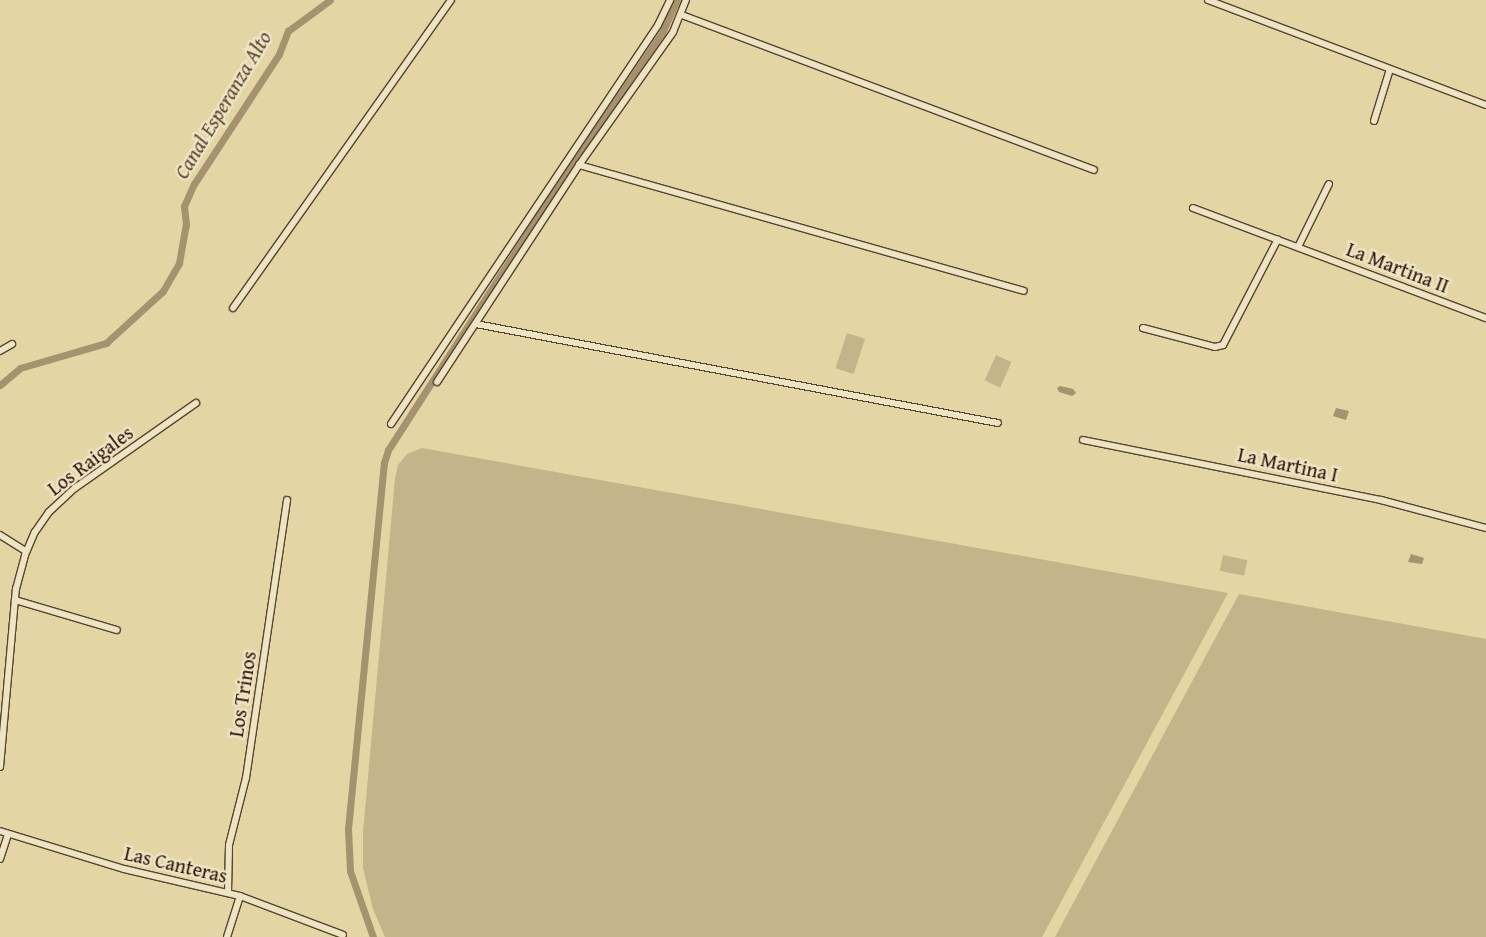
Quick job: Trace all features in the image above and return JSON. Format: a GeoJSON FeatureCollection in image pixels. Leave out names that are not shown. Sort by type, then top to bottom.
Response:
{"type":"FeatureCollection","features":[{"type":"Feature","properties":{"kind":"street"},"geometry":{"type":"LineString","coordinates":[[233,308],[451,0]]}},
{"type":"Feature","properties":{"kind":"street"},"geometry":{"type":"LineString","coordinates":[[391,424],[658,25],[670,0]]}},
{"type":"Feature","properties":{"kind":"street"},"geometry":{"type":"LineString","coordinates":[[437,382],[579,165],[682,15],[686,0]]}},
{"type":"Feature","properties":{"kind":"street"},"geometry":{"type":"LineString","coordinates":[[1208,0],[1486,104]]}},
{"type":"Feature","properties":{"kind":"street"},"geometry":{"type":"LineString","coordinates":[[682,15],[1094,170]]}},
{"type":"Feature","properties":{"kind":"street"},"geometry":{"type":"LineString","coordinates":[[1374,121],[1390,69]]}},
{"type":"Feature","properties":{"kind":"street"},"geometry":{"type":"LineString","coordinates":[[579,165],[1023,291]]}},
{"type":"Feature","properties":{"kind":"street"},"geometry":{"type":"LineString","coordinates":[[1298,247],[1328,184]]}},
{"type":"Feature","properties":{"kind":"street","name":"La Martina II"},"geometry":{"type":"LineString","coordinates":[[1193,208],[1486,318]]}},
{"type":"Feature","properties":{"kind":"street"},"geometry":{"type":"LineString","coordinates":[[1143,328],[1215,347],[1222,345],[1278,239]]}},
{"type":"Feature","properties":{"kind":"street"},"geometry":{"type":"LineString","coordinates":[[476,324],[998,423]]}},
{"type":"Feature","properties":{"kind":"street"},"geometry":{"type":"LineString","coordinates":[[0,351],[12,344]]}},
{"type":"Feature","properties":{"kind":"street","name":"Los Raigales"},"geometry":{"type":"LineString","coordinates":[[0,767],[15,600],[26,551],[43,520],[65,497],[196,403]]}},
{"type":"Feature","properties":{"kind":"street","name":"La Martina I"},"geometry":{"type":"LineString","coordinates":[[1083,440],[1382,500],[1486,528]]}},
{"type":"Feature","properties":{"kind":"street","name":"Los Trinos"},"geometry":{"type":"LineString","coordinates":[[228,893],[229,845],[246,778],[287,500]]}},
{"type":"Feature","properties":{"kind":"street"},"geometry":{"type":"LineString","coordinates":[[0,535],[26,551]]}},
{"type":"Feature","properties":{"kind":"street"},"geometry":{"type":"LineString","coordinates":[[15,600],[117,630]]}},
{"type":"Feature","properties":{"kind":"street","name":"Las Canteras"},"geometry":{"type":"LineString","coordinates":[[0,831],[124,869],[240,896],[343,935]]}},
{"type":"Feature","properties":{"kind":"street"},"geometry":{"type":"LineString","coordinates":[[0,859],[8,834]]}},
{"type":"Feature","properties":{"kind":"street"},"geometry":{"type":"LineString","coordinates":[[227,937],[240,896]]}},
{"type":"Feature","properties":{"kind":"shaded area"},"geometry":{"type":"Polygon","coordinates":[[[847,333],[865,339],[854,374],[836,368],[847,333]]]}},
{"type":"Feature","properties":{"kind":"shaded area"},"geometry":{"type":"Polygon","coordinates":[[[996,355],[1012,362],[1000,387],[985,381],[996,355]]]}},
{"type":"Feature","properties":{"kind":"shaded area"},"geometry":{"type":"Polygon","coordinates":[[[1060,386],[1073,389],[1076,393],[1072,396],[1059,392],[1057,388],[1060,386]]]}},
{"type":"Feature","properties":{"kind":"shaded area"},"geometry":{"type":"Polygon","coordinates":[[[1336,408],[1349,411],[1346,420],[1333,416],[1336,408]]]}},
{"type":"Feature","properties":{"kind":"shaded area"},"geometry":{"type":"Polygon","coordinates":[[[422,448],[1228,593],[1042,937],[385,937],[373,909],[363,868],[363,832],[395,479],[398,465],[407,454],[422,448]]]}},
{"type":"Feature","properties":{"kind":"shaded area"},"geometry":{"type":"Polygon","coordinates":[[[1411,554],[1424,558],[1422,564],[1408,562],[1411,554]]]}},
{"type":"Feature","properties":{"kind":"shaded area"},"geometry":{"type":"Polygon","coordinates":[[[1223,555],[1247,560],[1244,576],[1220,571],[1223,555]]]}},
{"type":"Feature","properties":{"kind":"shaded area"},"geometry":{"type":"Polygon","coordinates":[[[1239,594],[1486,639],[1486,937],[1055,937],[1239,594]]]}},
{"type":"Feature","properties":{"kind":"waterway","name":"Canal Esperanza Alto"},"geometry":{"type":"LineString","coordinates":[[0,385],[20,368],[106,343],[163,291],[179,263],[186,225],[184,206],[194,184],[279,54],[288,31],[330,0]]}},
{"type":"Feature","properties":{"kind":"waterway"},"geometry":{"type":"LineString","coordinates":[[373,937],[350,871],[348,829],[384,463],[388,450],[542,210],[662,33],[677,0]]}}]}
